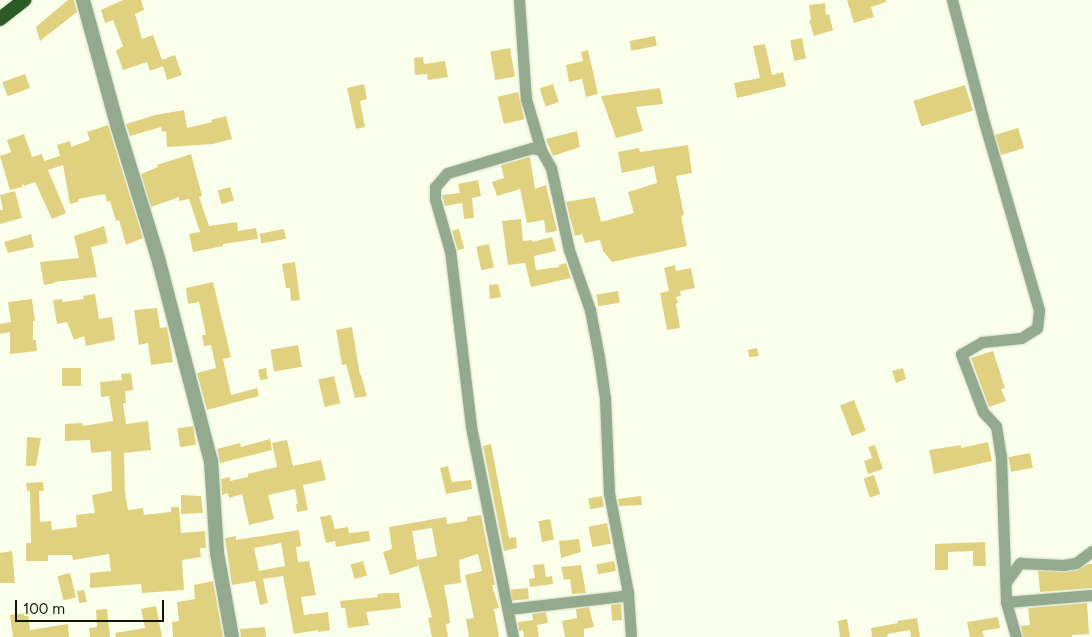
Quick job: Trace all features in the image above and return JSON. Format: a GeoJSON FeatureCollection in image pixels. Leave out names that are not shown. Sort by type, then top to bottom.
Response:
{"type":"FeatureCollection","features":[{"type":"Feature","properties":{"kind":"highway"},"geometry":{"type":"LineString","coordinates":[[0,19],[24,0]]}},
{"type":"Feature","properties":{"kind":"street"},"geometry":{"type":"LineString","coordinates":[[83,0],[118,128],[158,258],[211,461],[217,553],[232,637]]}},
{"type":"Feature","properties":{"kind":"street"},"geometry":{"type":"LineString","coordinates":[[519,0],[526,99],[541,150],[551,168],[569,250],[592,319],[605,398],[609,493],[628,593],[631,637]]}},
{"type":"Feature","properties":{"kind":"street"},"geometry":{"type":"LineString","coordinates":[[952,0],[984,122],[1039,310],[1037,328],[1021,338],[982,342],[961,354],[983,412],[996,426],[1000,457],[1006,602],[1016,637]]}},
{"type":"Feature","properties":{"kind":"street"},"geometry":{"type":"LineString","coordinates":[[513,637],[471,426],[450,251],[435,200],[435,187],[447,173],[532,148],[541,150]]}},
{"type":"Feature","properties":{"kind":"street"},"geometry":{"type":"LineString","coordinates":[[1006,582],[1020,563],[1063,565],[1076,563],[1092,551]]}},
{"type":"Feature","properties":{"kind":"street"},"geometry":{"type":"LineString","coordinates":[[508,610],[622,596],[628,593]]}},
{"type":"Feature","properties":{"kind":"street"},"geometry":{"type":"LineString","coordinates":[[1006,602],[1092,595]]}},
{"type":"Feature","properties":{"kind":"building"},"geometry":{"type":"Polygon","coordinates":[[[68,0],[74,0],[77,12],[40,41],[36,27],[68,0]]]}},
{"type":"Feature","properties":{"kind":"building"},"geometry":{"type":"Polygon","coordinates":[[[123,0],[141,0],[144,10],[135,14],[142,39],[153,35],[162,60],[175,55],[182,75],[167,80],[163,66],[150,71],[147,62],[123,70],[116,51],[123,46],[113,20],[105,23],[101,10],[123,0]]]}},
{"type":"Feature","properties":{"kind":"building"},"geometry":{"type":"Polygon","coordinates":[[[847,0],[886,0],[886,2],[871,7],[874,17],[854,23],[847,0]]]}},
{"type":"Feature","properties":{"kind":"building"},"geometry":{"type":"Polygon","coordinates":[[[825,3],[826,15],[829,14],[833,30],[814,36],[809,20],[811,20],[809,5],[825,3]]]}},
{"type":"Feature","properties":{"kind":"building"},"geometry":{"type":"Polygon","coordinates":[[[655,36],[657,46],[631,51],[629,41],[655,36]]]}},
{"type":"Feature","properties":{"kind":"building"},"geometry":{"type":"Polygon","coordinates":[[[802,38],[806,59],[794,61],[790,40],[802,38]]]}},
{"type":"Feature","properties":{"kind":"building"},"geometry":{"type":"Polygon","coordinates":[[[765,44],[772,75],[783,72],[786,86],[737,98],[734,83],[760,78],[753,46],[765,44]]]}},
{"type":"Feature","properties":{"kind":"building"},"geometry":{"type":"Polygon","coordinates":[[[510,48],[515,77],[495,80],[490,51],[510,48]]]}},
{"type":"Feature","properties":{"kind":"building"},"geometry":{"type":"Polygon","coordinates":[[[588,50],[598,94],[586,97],[582,79],[569,82],[566,65],[583,61],[581,52],[588,50]]]}},
{"type":"Feature","properties":{"kind":"building"},"geometry":{"type":"Polygon","coordinates":[[[423,57],[424,64],[445,61],[448,77],[428,80],[427,74],[415,75],[414,58],[423,57]]]}},
{"type":"Feature","properties":{"kind":"building"},"geometry":{"type":"Polygon","coordinates":[[[25,74],[30,88],[8,96],[2,82],[25,74]]]}},
{"type":"Feature","properties":{"kind":"building"},"geometry":{"type":"Polygon","coordinates":[[[364,84],[367,99],[360,101],[365,127],[356,129],[347,88],[364,84]]]}},
{"type":"Feature","properties":{"kind":"building"},"geometry":{"type":"Polygon","coordinates":[[[553,84],[559,102],[546,106],[540,88],[553,84]]]}},
{"type":"Feature","properties":{"kind":"building"},"geometry":{"type":"Polygon","coordinates":[[[965,85],[973,111],[921,127],[913,101],[965,85]]]}},
{"type":"Feature","properties":{"kind":"building"},"geometry":{"type":"Polygon","coordinates":[[[660,88],[663,104],[636,107],[643,131],[616,138],[601,96],[660,88]]]}},
{"type":"Feature","properties":{"kind":"building"},"geometry":{"type":"Polygon","coordinates":[[[518,92],[524,119],[504,124],[498,97],[518,92]]]}},
{"type":"Feature","properties":{"kind":"building"},"geometry":{"type":"Polygon","coordinates":[[[184,110],[187,128],[212,122],[211,120],[226,116],[232,139],[213,144],[167,147],[166,131],[162,132],[161,127],[130,136],[126,124],[155,115],[184,110]]]}},
{"type":"Feature","properties":{"kind":"building"},"geometry":{"type":"Polygon","coordinates":[[[108,125],[143,238],[126,245],[119,220],[116,221],[110,201],[107,202],[105,194],[78,199],[78,202],[70,204],[63,165],[48,170],[66,213],[52,219],[35,182],[24,186],[23,183],[22,187],[10,190],[0,156],[11,152],[7,140],[24,134],[32,157],[42,154],[44,161],[60,156],[57,145],[70,141],[71,147],[90,140],[87,132],[108,125]]]}},
{"type":"Feature","properties":{"kind":"building"},"geometry":{"type":"Polygon","coordinates":[[[1018,128],[1024,148],[1001,155],[995,135],[1018,128]]]}},
{"type":"Feature","properties":{"kind":"building"},"geometry":{"type":"Polygon","coordinates":[[[577,131],[580,147],[553,156],[546,139],[577,131]]]}},
{"type":"Feature","properties":{"kind":"building"},"geometry":{"type":"Polygon","coordinates":[[[688,145],[692,173],[676,176],[684,215],[681,216],[687,246],[612,262],[603,251],[600,240],[585,243],[582,234],[575,236],[566,202],[595,197],[601,222],[634,213],[628,192],[657,183],[654,166],[622,173],[618,152],[639,148],[640,152],[688,145]]]}},
{"type":"Feature","properties":{"kind":"building"},"geometry":{"type":"Polygon","coordinates":[[[191,154],[202,196],[199,197],[209,226],[237,222],[238,231],[256,228],[258,239],[223,244],[223,246],[193,252],[189,234],[200,232],[189,199],[179,201],[179,197],[151,207],[141,174],[158,167],[157,165],[191,154]]]}},
{"type":"Feature","properties":{"kind":"building"},"geometry":{"type":"Polygon","coordinates":[[[530,157],[535,189],[546,185],[557,231],[546,233],[544,220],[527,223],[520,189],[497,196],[492,182],[504,178],[501,165],[530,157]]]}},
{"type":"Feature","properties":{"kind":"building"},"geometry":{"type":"Polygon","coordinates":[[[478,180],[481,196],[472,198],[474,218],[464,219],[462,203],[445,206],[442,195],[460,193],[458,184],[478,180]]]}},
{"type":"Feature","properties":{"kind":"building"},"geometry":{"type":"Polygon","coordinates":[[[230,187],[234,200],[222,204],[218,191],[230,187]]]}},
{"type":"Feature","properties":{"kind":"building"},"geometry":{"type":"Polygon","coordinates":[[[15,191],[22,218],[0,224],[0,210],[3,210],[0,195],[15,191]]]}},
{"type":"Feature","properties":{"kind":"building"},"geometry":{"type":"Polygon","coordinates":[[[521,219],[523,241],[532,240],[532,242],[552,237],[556,251],[534,256],[536,270],[559,267],[559,265],[566,263],[571,278],[531,287],[525,263],[508,265],[502,221],[521,219]]]}},
{"type":"Feature","properties":{"kind":"building"},"geometry":{"type":"Polygon","coordinates":[[[104,226],[108,243],[91,247],[97,277],[44,285],[40,262],[79,258],[74,236],[104,226]]]}},
{"type":"Feature","properties":{"kind":"building"},"geometry":{"type":"Polygon","coordinates":[[[284,229],[286,239],[261,244],[259,234],[284,229]]]}},
{"type":"Feature","properties":{"kind":"building"},"geometry":{"type":"Polygon","coordinates":[[[459,229],[464,248],[457,250],[452,231],[459,229]]]}},
{"type":"Feature","properties":{"kind":"building"},"geometry":{"type":"Polygon","coordinates":[[[31,234],[34,247],[8,253],[4,242],[31,234]]]}},
{"type":"Feature","properties":{"kind":"building"},"geometry":{"type":"Polygon","coordinates":[[[489,244],[494,267],[481,270],[476,247],[489,244]]]}},
{"type":"Feature","properties":{"kind":"building"},"geometry":{"type":"Polygon","coordinates":[[[295,262],[300,300],[291,301],[290,288],[286,288],[282,264],[295,262]]]}},
{"type":"Feature","properties":{"kind":"building"},"geometry":{"type":"Polygon","coordinates":[[[675,265],[676,271],[691,268],[695,288],[680,291],[681,296],[676,297],[680,328],[667,330],[660,293],[669,291],[664,268],[675,265]]]}},
{"type":"Feature","properties":{"kind":"building"},"geometry":{"type":"Polygon","coordinates":[[[213,282],[231,357],[223,359],[231,395],[257,388],[259,396],[207,410],[197,373],[216,368],[211,345],[204,346],[202,335],[206,335],[199,302],[188,304],[186,288],[213,282]]]}},
{"type":"Feature","properties":{"kind":"building"},"geometry":{"type":"Polygon","coordinates":[[[498,284],[501,297],[490,299],[489,285],[498,284]]]}},
{"type":"Feature","properties":{"kind":"building"},"geometry":{"type":"Polygon","coordinates":[[[618,291],[620,303],[598,306],[596,294],[618,291]]]}},
{"type":"Feature","properties":{"kind":"building"},"geometry":{"type":"Polygon","coordinates":[[[95,294],[99,319],[112,317],[115,340],[86,346],[84,336],[74,340],[67,322],[57,324],[53,300],[62,299],[63,302],[84,299],[83,296],[95,294]]]}},
{"type":"Feature","properties":{"kind":"building"},"geometry":{"type":"Polygon","coordinates":[[[32,299],[35,321],[33,321],[33,340],[36,340],[37,351],[10,354],[10,332],[0,334],[0,324],[11,322],[8,302],[32,299]]]}},
{"type":"Feature","properties":{"kind":"building"},"geometry":{"type":"Polygon","coordinates":[[[157,308],[160,328],[167,327],[173,362],[151,365],[148,343],[139,345],[134,310],[157,308]]]}},
{"type":"Feature","properties":{"kind":"building"},"geometry":{"type":"Polygon","coordinates":[[[352,327],[360,375],[367,396],[355,398],[346,364],[342,365],[336,330],[352,327]]]}},
{"type":"Feature","properties":{"kind":"building"},"geometry":{"type":"Polygon","coordinates":[[[298,345],[302,367],[274,372],[270,350],[298,345]]]}},
{"type":"Feature","properties":{"kind":"building"},"geometry":{"type":"Polygon","coordinates":[[[757,348],[759,356],[749,357],[748,350],[757,348]]]}},
{"type":"Feature","properties":{"kind":"building"},"geometry":{"type":"Polygon","coordinates":[[[993,351],[1005,388],[1001,389],[1006,401],[989,407],[971,358],[993,351]]]}},
{"type":"Feature","properties":{"kind":"building"},"geometry":{"type":"Polygon","coordinates":[[[62,368],[81,368],[81,386],[62,386],[62,368]]]}},
{"type":"Feature","properties":{"kind":"building"},"geometry":{"type":"Polygon","coordinates":[[[266,368],[268,379],[260,380],[258,369],[266,368]]]}},
{"type":"Feature","properties":{"kind":"building"},"geometry":{"type":"Polygon","coordinates":[[[903,368],[906,379],[896,383],[892,371],[903,368]]]}},
{"type":"Feature","properties":{"kind":"building"},"geometry":{"type":"Polygon","coordinates":[[[131,373],[133,390],[125,391],[126,403],[123,403],[126,424],[148,421],[151,450],[124,453],[125,493],[128,510],[143,508],[144,515],[171,512],[171,507],[179,507],[181,533],[205,531],[206,548],[200,548],[201,557],[182,560],[184,590],[142,593],[141,584],[90,588],[90,573],[111,571],[109,554],[73,560],[72,555],[48,555],[48,561],[26,561],[26,543],[31,543],[30,491],[27,491],[26,483],[43,482],[44,491],[39,491],[40,522],[51,521],[52,530],[77,527],[76,515],[95,513],[92,495],[112,491],[111,451],[91,453],[90,440],[65,441],[65,424],[82,423],[83,426],[113,421],[109,396],[101,397],[100,382],[122,380],[121,374],[131,373]]]}},
{"type":"Feature","properties":{"kind":"building"},"geometry":{"type":"Polygon","coordinates":[[[334,376],[340,403],[325,407],[318,380],[334,376]]]}},
{"type":"Feature","properties":{"kind":"building"},"geometry":{"type":"Polygon","coordinates":[[[854,400],[866,431],[852,436],[840,405],[854,400]]]}},
{"type":"Feature","properties":{"kind":"building"},"geometry":{"type":"Polygon","coordinates":[[[193,426],[196,445],[180,447],[177,429],[193,426]]]}},
{"type":"Feature","properties":{"kind":"building"},"geometry":{"type":"Polygon","coordinates":[[[27,437],[41,438],[36,466],[26,466],[27,437]]]}},
{"type":"Feature","properties":{"kind":"building"},"geometry":{"type":"Polygon","coordinates":[[[270,439],[272,450],[220,463],[217,449],[240,443],[241,447],[270,439]]]}},
{"type":"Feature","properties":{"kind":"building"},"geometry":{"type":"Polygon","coordinates":[[[287,440],[293,466],[321,460],[326,480],[303,485],[308,510],[297,512],[296,504],[298,504],[295,489],[268,495],[274,519],[249,525],[242,494],[229,498],[228,493],[222,495],[221,479],[230,477],[230,481],[248,477],[248,474],[277,467],[272,443],[287,440]]]}},
{"type":"Feature","properties":{"kind":"building"},"geometry":{"type":"Polygon","coordinates":[[[988,442],[992,461],[934,474],[929,450],[961,445],[961,448],[988,442]]]}},
{"type":"Feature","properties":{"kind":"building"},"geometry":{"type":"Polygon","coordinates":[[[491,444],[509,538],[516,537],[517,548],[504,551],[483,446],[491,444]]]}},
{"type":"Feature","properties":{"kind":"building"},"geometry":{"type":"Polygon","coordinates":[[[875,445],[883,469],[868,474],[864,461],[872,458],[868,447],[875,445]]]}},
{"type":"Feature","properties":{"kind":"building"},"geometry":{"type":"Polygon","coordinates":[[[1030,453],[1033,468],[1011,472],[1008,457],[1030,453]]]}},
{"type":"Feature","properties":{"kind":"building"},"geometry":{"type":"Polygon","coordinates":[[[448,466],[452,482],[471,480],[472,489],[446,494],[440,468],[448,466]]]}},
{"type":"Feature","properties":{"kind":"building"},"geometry":{"type":"Polygon","coordinates":[[[874,475],[880,494],[870,497],[864,478],[874,475]]]}},
{"type":"Feature","properties":{"kind":"building"},"geometry":{"type":"Polygon","coordinates":[[[181,495],[201,496],[203,513],[181,514],[181,495]]]}},
{"type":"Feature","properties":{"kind":"building"},"geometry":{"type":"Polygon","coordinates":[[[602,496],[604,507],[590,509],[588,498],[602,496]]]}},
{"type":"Feature","properties":{"kind":"building"},"geometry":{"type":"Polygon","coordinates":[[[641,496],[642,505],[619,506],[618,499],[641,496]]]}},
{"type":"Feature","properties":{"kind":"building"},"geometry":{"type":"Polygon","coordinates":[[[331,515],[335,529],[348,527],[349,533],[369,531],[370,541],[336,547],[335,541],[326,543],[320,517],[331,515]]]}},
{"type":"Feature","properties":{"kind":"building"},"geometry":{"type":"Polygon","coordinates":[[[481,515],[495,585],[492,585],[499,608],[494,609],[499,637],[469,637],[466,619],[474,618],[465,575],[482,571],[478,554],[459,560],[461,583],[444,585],[450,623],[446,624],[448,637],[432,637],[428,618],[432,617],[417,560],[437,556],[432,528],[412,531],[418,566],[390,575],[383,552],[392,549],[389,527],[446,517],[447,524],[467,521],[467,517],[481,515]]]}},
{"type":"Feature","properties":{"kind":"building"},"geometry":{"type":"Polygon","coordinates":[[[550,519],[554,540],[542,542],[538,521],[550,519]]]}},
{"type":"Feature","properties":{"kind":"building"},"geometry":{"type":"Polygon","coordinates":[[[607,523],[611,544],[592,547],[588,527],[607,523]]]}},
{"type":"Feature","properties":{"kind":"building"},"geometry":{"type":"Polygon","coordinates":[[[299,530],[301,546],[296,547],[298,562],[309,561],[316,595],[301,597],[304,615],[328,612],[330,630],[294,634],[283,576],[263,579],[268,603],[260,605],[255,581],[232,585],[225,538],[236,536],[236,540],[299,530]],[[281,543],[254,548],[259,571],[285,566],[281,543]]]}},
{"type":"Feature","properties":{"kind":"building"},"geometry":{"type":"Polygon","coordinates":[[[579,539],[581,552],[561,558],[559,541],[579,539]]]}},
{"type":"Feature","properties":{"kind":"building"},"geometry":{"type":"Polygon","coordinates":[[[985,542],[986,566],[973,566],[973,551],[948,552],[948,570],[935,570],[935,544],[985,542]]]}},
{"type":"Feature","properties":{"kind":"building"},"geometry":{"type":"Polygon","coordinates":[[[12,551],[15,583],[0,583],[0,553],[12,551]]]}},
{"type":"Feature","properties":{"kind":"building"},"geometry":{"type":"Polygon","coordinates":[[[363,561],[367,575],[355,579],[351,565],[363,561]]]}},
{"type":"Feature","properties":{"kind":"building"},"geometry":{"type":"Polygon","coordinates":[[[614,561],[616,571],[598,574],[596,564],[614,561]]]}},
{"type":"Feature","properties":{"kind":"building"},"geometry":{"type":"Polygon","coordinates":[[[544,564],[546,577],[552,576],[553,584],[530,587],[529,579],[535,578],[533,565],[544,564]]]}},
{"type":"Feature","properties":{"kind":"building"},"geometry":{"type":"Polygon","coordinates":[[[1087,564],[1092,564],[1092,588],[1040,592],[1038,571],[1064,572],[1078,570],[1087,564]]]}},
{"type":"Feature","properties":{"kind":"building"},"geometry":{"type":"Polygon","coordinates":[[[581,565],[586,593],[572,594],[570,579],[564,580],[561,567],[581,565]]]}},
{"type":"Feature","properties":{"kind":"building"},"geometry":{"type":"Polygon","coordinates":[[[70,573],[76,597],[63,600],[57,576],[70,573]]]}},
{"type":"Feature","properties":{"kind":"building"},"geometry":{"type":"Polygon","coordinates":[[[213,581],[223,637],[173,637],[172,622],[179,621],[177,602],[195,599],[194,585],[213,581]]]}},
{"type":"Feature","properties":{"kind":"building"},"geometry":{"type":"Polygon","coordinates":[[[528,588],[529,599],[512,600],[511,589],[528,588]]]}},
{"type":"Feature","properties":{"kind":"building"},"geometry":{"type":"Polygon","coordinates":[[[84,590],[87,602],[79,603],[77,591],[84,590]]]}},
{"type":"Feature","properties":{"kind":"building"},"geometry":{"type":"Polygon","coordinates":[[[399,593],[401,608],[366,612],[369,625],[348,628],[345,608],[341,608],[340,601],[378,597],[377,594],[399,593]]]}},
{"type":"Feature","properties":{"kind":"building"},"geometry":{"type":"Polygon","coordinates":[[[1087,603],[1089,634],[1072,635],[1072,637],[1023,637],[1021,626],[1030,625],[1028,608],[1087,603]]]}},
{"type":"Feature","properties":{"kind":"building"},"geometry":{"type":"Polygon","coordinates":[[[621,604],[622,620],[612,621],[611,605],[621,604]]]}},
{"type":"Feature","properties":{"kind":"building"},"geometry":{"type":"Polygon","coordinates":[[[156,606],[162,637],[116,637],[115,633],[145,628],[141,609],[156,606]]]}},
{"type":"Feature","properties":{"kind":"building"},"geometry":{"type":"Polygon","coordinates":[[[589,607],[594,627],[584,629],[584,637],[565,637],[562,621],[577,618],[576,609],[589,607]]]}},
{"type":"Feature","properties":{"kind":"building"},"geometry":{"type":"Polygon","coordinates":[[[107,609],[110,637],[90,637],[89,628],[97,627],[96,610],[107,609]]]}},
{"type":"Feature","properties":{"kind":"building"},"geometry":{"type":"Polygon","coordinates":[[[546,612],[548,623],[537,625],[539,637],[524,637],[523,630],[519,631],[518,622],[533,620],[532,614],[546,612]]]}},
{"type":"Feature","properties":{"kind":"building"},"geometry":{"type":"Polygon","coordinates":[[[28,613],[30,630],[68,624],[69,637],[13,637],[10,615],[28,613]]]}},
{"type":"Feature","properties":{"kind":"building"},"geometry":{"type":"Polygon","coordinates":[[[998,617],[1000,628],[982,631],[984,637],[970,637],[967,622],[998,617]]]}},
{"type":"Feature","properties":{"kind":"building"},"geometry":{"type":"Polygon","coordinates":[[[917,618],[920,637],[911,637],[910,630],[887,634],[888,637],[872,637],[871,628],[917,618]]]}},
{"type":"Feature","properties":{"kind":"building"},"geometry":{"type":"Polygon","coordinates":[[[847,619],[850,637],[840,637],[838,621],[847,619]]]}},
{"type":"Feature","properties":{"kind":"building"},"geometry":{"type":"Polygon","coordinates":[[[265,627],[266,637],[241,637],[240,629],[265,627]]]}}]}
